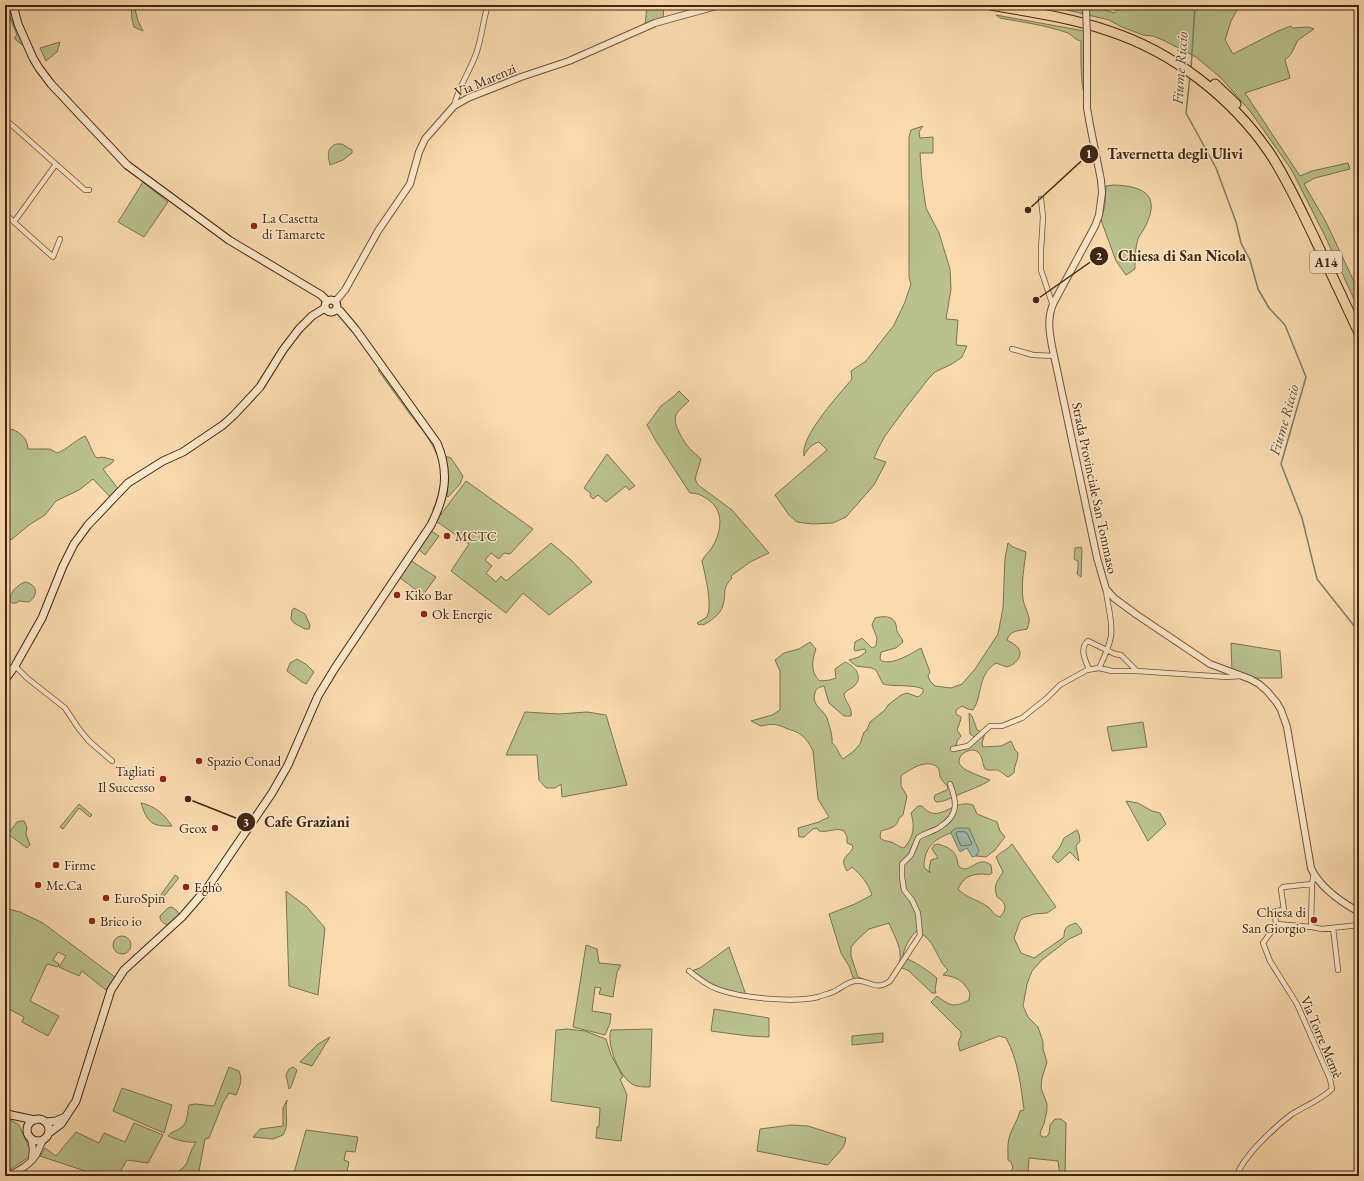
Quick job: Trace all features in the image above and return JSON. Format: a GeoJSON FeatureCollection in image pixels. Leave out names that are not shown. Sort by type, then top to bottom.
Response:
{"type":"FeatureCollection","features":[{"type":"Feature","properties":{"kind":"highway","name":"A14"},"geometry":{"type":"LineString","coordinates":[[991,5],[1079,22],[1126,34]]}},
{"type":"Feature","properties":{"kind":"highway","name":"A14"},"geometry":{"type":"LineString","coordinates":[[1023,5],[1107,24],[1177,64],[1199,79],[1244,116],[1288,179],[1359,320]]}},
{"type":"Feature","properties":{"kind":"highway","name":"A14"},"geometry":{"type":"LineString","coordinates":[[1294,190],[1359,333]]}},
{"type":"Feature","properties":{"kind":"main road"},"geometry":{"type":"LineString","coordinates":[[8,1114],[18,1120],[27,1131],[30,1138],[36,1141],[43,1140],[48,1136],[49,1133],[61,1124],[66,1117],[78,1095],[96,1032],[114,984],[129,964],[182,917],[208,887],[272,793],[298,744],[318,696],[335,668],[431,525],[439,510],[445,485],[443,458],[438,443],[356,330],[340,311],[331,305],[321,295],[229,240],[127,165],[51,84],[39,68],[18,24],[13,5]]}},
{"type":"Feature","properties":{"kind":"main road"},"geometry":{"type":"LineString","coordinates":[[5,680],[15,666],[42,618],[68,555],[88,525],[128,483],[163,461],[183,452],[223,425],[260,387],[282,350],[299,329],[312,316],[331,305]]}},
{"type":"Feature","properties":{"kind":"main road"},"geometry":{"type":"LineString","coordinates":[[8,1114],[46,1122],[56,1121],[66,1117]]}},
{"type":"Feature","properties":{"kind":"main road"},"geometry":{"type":"LineString","coordinates":[[27,1131],[29,1124],[35,1120]]}},
{"type":"Feature","properties":{"kind":"main road"},"geometry":{"type":"LineString","coordinates":[[46,1122],[49,1127],[49,1133]]}},
{"type":"Feature","properties":{"kind":"street"},"geometry":{"type":"LineString","coordinates":[[454,106],[456,98],[478,50],[488,5]]}},
{"type":"Feature","properties":{"kind":"street","name":"Via Marenzi"},"geometry":{"type":"LineString","coordinates":[[331,305],[345,290],[378,231],[410,184],[419,152],[425,139],[454,106],[520,77],[569,61],[656,23],[720,5]]}},
{"type":"Feature","properties":{"kind":"street","name":"Strada Provinciale San Tommaso"},"geometry":{"type":"LineString","coordinates":[[1086,6],[1087,108],[1101,180],[1102,193],[1095,226],[1053,306],[1049,322],[1049,331],[1097,558],[1106,589],[1114,598],[1137,615],[1210,664],[1255,682],[1267,691],[1277,703],[1287,727],[1310,862],[1314,874],[1330,892],[1359,912]]}},
{"type":"Feature","properties":{"kind":"street"},"geometry":{"type":"LineString","coordinates":[[5,119],[85,190],[89,190]]}},
{"type":"Feature","properties":{"kind":"street"},"geometry":{"type":"LineString","coordinates":[[14,222],[56,164]]}},
{"type":"Feature","properties":{"kind":"street"},"geometry":{"type":"LineString","coordinates":[[1041,199],[1043,217],[1041,270],[1053,306]]}},
{"type":"Feature","properties":{"kind":"street"},"geometry":{"type":"LineString","coordinates":[[5,214],[53,257],[60,239]]}},
{"type":"Feature","properties":{"kind":"street"},"geometry":{"type":"LineString","coordinates":[[1012,349],[1033,355],[1054,356]]}},
{"type":"Feature","properties":{"kind":"street"},"geometry":{"type":"LineString","coordinates":[[1100,668],[1108,651],[1111,635],[1106,589]]}},
{"type":"Feature","properties":{"kind":"street"},"geometry":{"type":"LineString","coordinates":[[1089,669],[1083,651],[1086,642],[1125,658],[1137,671]]}},
{"type":"Feature","properties":{"kind":"street"},"geometry":{"type":"LineString","coordinates":[[15,666],[27,678],[65,708],[89,741],[112,761]]}},
{"type":"Feature","properties":{"kind":"street"},"geometry":{"type":"LineString","coordinates":[[953,749],[968,746],[990,726],[1002,726],[1022,718],[1047,698],[1060,685],[1089,669],[1100,668],[1112,671],[1137,671],[1206,676],[1242,676]]}},
{"type":"Feature","properties":{"kind":"street"},"geometry":{"type":"LineString","coordinates":[[689,971],[704,983],[717,989],[757,997],[796,999],[812,998],[832,992],[853,981],[877,986],[884,985],[890,981],[920,935],[918,913],[912,900],[904,890],[902,864],[911,855],[918,838],[940,827],[950,819],[954,812],[955,803],[955,796],[950,784]]}},
{"type":"Feature","properties":{"kind":"street"},"geometry":{"type":"LineString","coordinates":[[1311,927],[1312,884],[1314,874]]}},
{"type":"Feature","properties":{"kind":"street"},"geometry":{"type":"LineString","coordinates":[[1312,884],[1283,886],[1281,889],[1284,910],[1275,910],[1276,926],[1277,924],[1322,929],[1359,925]]}},
{"type":"Feature","properties":{"kind":"street","name":"Via Torre Memè"},"geometry":{"type":"LineString","coordinates":[[1237,1176],[1242,1163],[1275,1129],[1292,1115],[1326,1095],[1332,1089],[1330,1079],[1298,1004],[1270,961],[1263,943],[1276,926]]}},
{"type":"Feature","properties":{"kind":"street"},"geometry":{"type":"LineString","coordinates":[[1333,928],[1338,970]]}},
{"type":"Feature","properties":{"kind":"street"},"geometry":{"type":"LineString","coordinates":[[30,1138],[33,1149],[30,1162]]}},
{"type":"Feature","properties":{"kind":"street"},"geometry":{"type":"LineString","coordinates":[[8,1176],[30,1162],[36,1155],[43,1140]]}},
{"type":"Feature","properties":{"kind":"green space"},"geometry":{"type":"Polygon","coordinates":[[[5,5],[10,5],[24,45],[14,38],[17,35],[5,5]]]}},
{"type":"Feature","properties":{"kind":"green space"},"geometry":{"type":"Polygon","coordinates":[[[131,5],[134,5],[138,21],[143,31],[134,27],[131,5]]]}},
{"type":"Feature","properties":{"kind":"green space"},"geometry":{"type":"Polygon","coordinates":[[[647,5],[664,5],[663,20],[645,26],[647,5]]]}},
{"type":"Feature","properties":{"kind":"green space"},"geometry":{"type":"Polygon","coordinates":[[[1046,5],[1072,5],[1089,7],[1114,13],[1121,7],[1120,5],[1240,5],[1231,21],[1225,40],[1233,54],[1291,26],[1293,28],[1308,27],[1314,29],[1298,40],[1291,54],[1285,60],[1290,78],[1245,93],[1300,176],[1312,171],[1348,163],[1350,169],[1315,178],[1304,184],[1326,222],[1359,292],[1359,310],[1324,234],[1291,169],[1250,111],[1221,78],[1196,57],[1163,40],[1153,36],[1143,35],[1109,20],[1046,5]]]}},
{"type":"Feature","properties":{"kind":"green space"},"geometry":{"type":"Polygon","coordinates":[[[996,15],[1084,31],[1086,98],[1082,79],[1081,41],[1067,33],[1033,24],[1000,18],[996,15]]]}},
{"type":"Feature","properties":{"kind":"green space"},"geometry":{"type":"Polygon","coordinates":[[[60,42],[57,52],[46,61],[40,48],[60,42]]]}},
{"type":"Feature","properties":{"kind":"green space"},"geometry":{"type":"Polygon","coordinates":[[[923,126],[919,132],[920,138],[933,137],[933,153],[920,153],[926,208],[939,233],[950,269],[951,289],[946,319],[958,320],[956,345],[967,346],[962,357],[952,364],[935,372],[929,378],[885,436],[874,458],[886,462],[874,485],[846,517],[833,523],[812,524],[797,522],[789,515],[775,495],[827,450],[819,442],[810,447],[804,456],[804,448],[814,427],[852,379],[851,371],[866,361],[894,325],[905,302],[911,284],[909,278],[909,137],[911,130],[923,126]]]}},
{"type":"Feature","properties":{"kind":"green space"},"geometry":{"type":"Polygon","coordinates":[[[336,144],[342,144],[352,150],[352,153],[343,160],[330,165],[328,155],[329,150],[336,144]]]}},
{"type":"Feature","properties":{"kind":"green space"},"geometry":{"type":"Polygon","coordinates":[[[143,182],[168,202],[144,237],[118,222],[143,182]]]}},
{"type":"Feature","properties":{"kind":"green space"},"geometry":{"type":"Polygon","coordinates":[[[1114,185],[1133,187],[1140,190],[1150,199],[1151,206],[1146,225],[1137,243],[1135,269],[1126,275],[1116,261],[1101,220],[1105,205],[1106,186],[1114,185]]]}},
{"type":"Feature","properties":{"kind":"green space"},"geometry":{"type":"Polygon","coordinates":[[[381,369],[431,438],[441,463],[442,487],[435,512],[433,510],[441,482],[440,463],[437,455],[429,440],[378,370],[381,369]]]}},
{"type":"Feature","properties":{"kind":"green space"},"geometry":{"type":"Polygon","coordinates":[[[679,391],[689,401],[680,409],[675,419],[680,434],[691,450],[701,459],[695,479],[698,485],[732,510],[769,553],[750,562],[731,576],[732,578],[725,588],[722,608],[718,614],[703,625],[699,625],[697,623],[707,617],[709,605],[708,590],[702,561],[711,549],[717,537],[720,518],[718,511],[710,501],[698,494],[690,493],[647,425],[661,406],[679,391]]]}},
{"type":"Feature","properties":{"kind":"green space"},"geometry":{"type":"Polygon","coordinates":[[[12,429],[23,437],[28,449],[50,449],[57,453],[85,436],[97,458],[102,457],[114,460],[103,469],[119,490],[111,498],[93,479],[79,490],[56,501],[45,515],[29,525],[11,540],[5,534],[5,433],[12,429]]]}},
{"type":"Feature","properties":{"kind":"green space"},"geometry":{"type":"Polygon","coordinates":[[[607,454],[635,486],[629,490],[626,486],[606,502],[598,495],[593,499],[590,496],[591,494],[584,488],[607,454]]]}},
{"type":"Feature","properties":{"kind":"green space"},"geometry":{"type":"Polygon","coordinates":[[[446,457],[451,458],[463,476],[460,484],[448,497],[448,478],[446,457]]]}},
{"type":"Feature","properties":{"kind":"green space"},"geometry":{"type":"Polygon","coordinates":[[[466,481],[533,529],[510,554],[504,553],[499,559],[491,553],[485,560],[492,566],[486,573],[496,582],[501,576],[506,581],[551,543],[571,560],[592,582],[549,615],[523,593],[506,613],[451,571],[469,544],[436,521],[466,481]]]}},
{"type":"Feature","properties":{"kind":"green space"},"geometry":{"type":"Polygon","coordinates":[[[430,530],[439,536],[425,555],[418,549],[430,530]]]}},
{"type":"Feature","properties":{"kind":"green space"},"geometry":{"type":"Polygon","coordinates":[[[1008,543],[1013,547],[1026,552],[1022,593],[1029,617],[1029,625],[1027,629],[1010,634],[1007,640],[1015,645],[1020,651],[1017,661],[1011,666],[1007,667],[996,663],[990,668],[983,679],[973,710],[962,706],[956,710],[956,714],[961,717],[957,730],[961,736],[957,741],[956,747],[966,745],[976,738],[970,734],[969,713],[972,716],[977,730],[985,733],[982,743],[983,747],[1001,746],[1011,741],[1018,753],[1014,773],[1008,777],[998,770],[985,769],[981,756],[978,752],[975,750],[967,751],[959,760],[962,767],[971,773],[990,780],[948,799],[936,802],[934,799],[935,795],[947,790],[948,787],[940,777],[938,768],[932,764],[917,766],[901,776],[901,786],[907,796],[903,815],[899,818],[895,826],[881,831],[880,836],[881,839],[885,841],[904,848],[910,840],[913,831],[911,813],[918,806],[922,806],[928,812],[939,813],[955,806],[967,804],[973,805],[977,814],[997,822],[1000,831],[1005,837],[995,850],[986,857],[976,856],[978,854],[952,831],[951,833],[939,838],[931,846],[924,861],[924,867],[930,873],[929,869],[931,860],[938,858],[932,849],[934,845],[938,844],[953,851],[961,868],[965,869],[982,862],[986,862],[991,865],[992,873],[988,875],[978,874],[967,877],[958,889],[1000,917],[1005,909],[1005,906],[997,897],[996,886],[997,881],[1003,872],[996,857],[1009,848],[1012,844],[1056,907],[1047,913],[1034,914],[1023,918],[1020,921],[1014,938],[1021,953],[1034,958],[1064,937],[1065,929],[1068,926],[1076,923],[1081,929],[1082,933],[1069,939],[1042,960],[1032,971],[1027,984],[1023,1006],[1028,1017],[1038,1027],[1047,1062],[1042,1078],[1041,1088],[1047,1104],[1047,1110],[1040,1134],[1042,1137],[1046,1137],[1049,1134],[1050,1125],[1055,1119],[1061,1119],[1066,1123],[1065,1176],[1060,1176],[1058,1161],[1029,1158],[1028,1176],[1008,1176],[1013,1168],[1011,1162],[1008,1160],[1009,1138],[1020,1111],[1024,1110],[1020,1082],[1010,1046],[1006,1038],[999,1036],[960,1051],[958,1043],[961,1032],[931,1002],[937,996],[949,1004],[956,1005],[969,1000],[970,993],[965,985],[959,980],[943,975],[948,970],[941,962],[926,937],[917,931],[905,948],[903,958],[916,963],[937,978],[936,993],[932,993],[909,971],[898,966],[900,961],[900,950],[889,923],[869,929],[851,947],[851,956],[858,977],[871,982],[854,980],[849,966],[841,953],[829,914],[855,904],[872,895],[864,880],[855,870],[852,867],[847,871],[845,867],[845,858],[853,848],[852,845],[847,843],[847,837],[844,831],[819,831],[817,828],[813,829],[804,837],[799,837],[798,828],[819,822],[829,817],[818,799],[813,751],[808,742],[797,732],[781,726],[773,724],[761,726],[751,721],[772,715],[780,710],[780,671],[775,660],[784,653],[799,649],[810,642],[816,649],[813,670],[820,681],[836,678],[835,669],[845,662],[851,665],[858,674],[858,681],[856,684],[844,694],[851,710],[851,716],[844,716],[829,703],[824,686],[816,690],[814,697],[816,704],[827,718],[832,743],[836,746],[841,757],[843,759],[854,751],[860,744],[864,732],[867,730],[870,722],[885,710],[888,705],[901,695],[907,693],[918,697],[923,693],[923,689],[919,687],[883,684],[876,670],[856,666],[849,660],[859,657],[866,652],[865,649],[855,651],[854,649],[855,642],[862,638],[872,648],[876,646],[877,638],[872,625],[875,618],[878,617],[893,619],[903,642],[896,648],[881,652],[880,659],[882,661],[892,662],[921,648],[930,672],[928,676],[930,681],[935,686],[951,688],[962,684],[975,669],[998,634],[1003,608],[1005,558],[1008,543]]]}},
{"type":"Feature","properties":{"kind":"green space"},"geometry":{"type":"Polygon","coordinates":[[[1081,547],[1081,577],[1077,574],[1078,561],[1074,559],[1075,548],[1081,547]]]}},
{"type":"Feature","properties":{"kind":"green space"},"geometry":{"type":"Polygon","coordinates":[[[410,560],[436,577],[423,595],[399,577],[410,560]]]}},
{"type":"Feature","properties":{"kind":"green space"},"geometry":{"type":"Polygon","coordinates":[[[25,582],[34,587],[34,596],[29,602],[19,601],[12,603],[10,598],[13,592],[19,585],[25,582]]]}},
{"type":"Feature","properties":{"kind":"green space"},"geometry":{"type":"Polygon","coordinates":[[[294,608],[305,614],[310,625],[309,629],[305,629],[294,623],[291,619],[292,610],[294,608]]]}},
{"type":"Feature","properties":{"kind":"green space"},"geometry":{"type":"Polygon","coordinates":[[[1231,643],[1280,651],[1282,678],[1250,678],[1232,672],[1231,643]]]}},
{"type":"Feature","properties":{"kind":"green space"},"geometry":{"type":"Polygon","coordinates":[[[297,659],[307,665],[314,672],[306,684],[287,671],[290,663],[297,659]]]}},
{"type":"Feature","properties":{"kind":"green space"},"geometry":{"type":"Polygon","coordinates":[[[525,712],[559,714],[587,712],[606,715],[627,785],[562,797],[561,784],[555,788],[546,788],[539,780],[537,755],[506,755],[525,712]]]}},
{"type":"Feature","properties":{"kind":"green space"},"geometry":{"type":"Polygon","coordinates":[[[1143,722],[1147,747],[1112,751],[1107,727],[1143,722]]]}},
{"type":"Feature","properties":{"kind":"green space"},"geometry":{"type":"Polygon","coordinates":[[[1126,801],[1138,803],[1152,811],[1160,813],[1166,824],[1148,841],[1126,801]]]}},
{"type":"Feature","properties":{"kind":"green space"},"geometry":{"type":"Polygon","coordinates":[[[141,803],[151,806],[159,811],[172,826],[160,826],[151,822],[148,819],[141,803]]]}},
{"type":"Feature","properties":{"kind":"green space"},"geometry":{"type":"Polygon","coordinates":[[[79,804],[92,815],[90,817],[79,808],[63,829],[60,827],[79,804]]]}},
{"type":"Feature","properties":{"kind":"green space"},"geometry":{"type":"Polygon","coordinates":[[[24,821],[27,827],[26,834],[30,845],[27,848],[8,834],[17,822],[24,821]]]}},
{"type":"Feature","properties":{"kind":"green space"},"geometry":{"type":"Polygon","coordinates":[[[1077,830],[1080,841],[1076,846],[1079,861],[1070,852],[1058,863],[1052,857],[1060,847],[1064,838],[1077,830]]]}},
{"type":"Feature","properties":{"kind":"green space"},"geometry":{"type":"Polygon","coordinates":[[[175,875],[178,879],[159,902],[158,899],[175,875]]]}},
{"type":"Feature","properties":{"kind":"green space"},"geometry":{"type":"Polygon","coordinates":[[[286,891],[307,907],[325,928],[318,995],[289,986],[286,891]]]}},
{"type":"Feature","properties":{"kind":"green space"},"geometry":{"type":"Polygon","coordinates":[[[172,907],[180,916],[169,925],[165,924],[161,920],[160,916],[168,908],[172,907]]]}},
{"type":"Feature","properties":{"kind":"green space"},"geometry":{"type":"Polygon","coordinates":[[[5,908],[20,912],[43,923],[115,977],[106,990],[82,971],[79,976],[59,967],[66,956],[58,952],[53,960],[59,964],[58,967],[47,964],[30,1001],[59,1016],[48,1036],[22,1022],[24,1017],[5,1007],[5,908]]]}},
{"type":"Feature","properties":{"kind":"green space"},"geometry":{"type":"Polygon","coordinates":[[[122,936],[128,939],[131,945],[128,951],[122,954],[116,951],[113,945],[116,939],[122,936]]]}},
{"type":"Feature","properties":{"kind":"green space"},"geometry":{"type":"Polygon","coordinates":[[[586,945],[597,949],[599,963],[621,965],[617,972],[613,997],[599,994],[601,988],[595,987],[592,1011],[611,1014],[610,1023],[605,1035],[573,1027],[586,945]]]}},
{"type":"Feature","properties":{"kind":"green space"},"geometry":{"type":"Polygon","coordinates":[[[729,947],[746,995],[713,987],[691,971],[700,968],[729,947]]]}},
{"type":"Feature","properties":{"kind":"green space"},"geometry":{"type":"Polygon","coordinates":[[[714,1009],[769,1018],[769,1037],[711,1031],[714,1009]]]}},
{"type":"Feature","properties":{"kind":"green space"},"geometry":{"type":"Polygon","coordinates":[[[567,1029],[585,1031],[606,1039],[611,1055],[623,1077],[620,1079],[627,1095],[621,1141],[596,1138],[597,1127],[599,1127],[600,1108],[551,1101],[556,1030],[567,1029]]]}},
{"type":"Feature","properties":{"kind":"green space"},"geometry":{"type":"Polygon","coordinates":[[[652,1029],[650,1087],[636,1086],[627,1080],[618,1067],[610,1043],[611,1030],[652,1029]]]}},
{"type":"Feature","properties":{"kind":"green space"},"geometry":{"type":"Polygon","coordinates":[[[883,1033],[883,1042],[852,1045],[852,1036],[883,1033]]]}},
{"type":"Feature","properties":{"kind":"green space"},"geometry":{"type":"Polygon","coordinates":[[[330,1037],[312,1066],[300,1062],[318,1044],[330,1037]]]}},
{"type":"Feature","properties":{"kind":"green space"},"geometry":{"type":"Polygon","coordinates":[[[229,1067],[239,1071],[241,1077],[240,1086],[236,1095],[229,1093],[223,1103],[209,1138],[205,1139],[198,1176],[166,1176],[181,1170],[184,1167],[196,1142],[182,1141],[168,1136],[184,1125],[189,1105],[195,1104],[214,1106],[229,1067]]]}},
{"type":"Feature","properties":{"kind":"green space"},"geometry":{"type":"Polygon","coordinates":[[[293,1067],[297,1070],[289,1089],[286,1075],[289,1069],[293,1067]]]}},
{"type":"Feature","properties":{"kind":"green space"},"geometry":{"type":"Polygon","coordinates":[[[122,1088],[172,1105],[164,1133],[113,1111],[122,1088]]]}},
{"type":"Feature","properties":{"kind":"green space"},"geometry":{"type":"Polygon","coordinates":[[[287,1100],[287,1122],[283,1135],[273,1139],[253,1137],[260,1129],[283,1126],[283,1108],[287,1100]]]}},
{"type":"Feature","properties":{"kind":"green space"},"geometry":{"type":"Polygon","coordinates":[[[5,1117],[19,1125],[30,1150],[29,1157],[5,1173],[5,1117]]]}},
{"type":"Feature","properties":{"kind":"green space"},"geometry":{"type":"Polygon","coordinates":[[[134,1123],[163,1135],[148,1163],[127,1160],[120,1172],[123,1176],[100,1176],[40,1156],[45,1148],[56,1156],[76,1132],[99,1143],[104,1133],[125,1142],[134,1123]]]}},
{"type":"Feature","properties":{"kind":"green space"},"geometry":{"type":"Polygon","coordinates":[[[791,1125],[808,1126],[846,1138],[844,1146],[828,1165],[757,1151],[760,1129],[791,1125]]]}},
{"type":"Feature","properties":{"kind":"green space"},"geometry":{"type":"Polygon","coordinates":[[[306,1130],[358,1137],[355,1152],[346,1151],[344,1160],[349,1162],[346,1176],[302,1176],[294,1173],[306,1130]]]}},
{"type":"Feature","properties":{"kind":"water"},"geometry":{"type":"Polygon","coordinates":[[[956,828],[969,828],[979,851],[976,856],[972,857],[967,848],[960,852],[951,833],[956,828]]]}},
{"type":"Feature","properties":{"kind":"waterway","name":"Fiume Riccio"},"geometry":{"type":"LineString","coordinates":[[1191,69],[1195,5]]}},
{"type":"Feature","properties":{"kind":"waterway","name":"Fiume Riccio"},"geometry":{"type":"LineString","coordinates":[[1190,77],[1186,113],[1216,168],[1236,222],[1241,243],[1250,260],[1258,289],[1269,308],[1285,325],[1306,377],[1281,464],[1302,518],[1317,579],[1359,632]]}},
{"type":"Feature","properties":{"kind":"place","name":"Tavernetta degli Ulivi"},"geometry":{"type":"Point","coordinates":[1028,210]}},
{"type":"Feature","properties":{"kind":"place","name":"La Casetta di Tamarete"},"geometry":{"type":"Point","coordinates":[254,226]}},
{"type":"Feature","properties":{"kind":"place","name":"Chiesa di San Nicola"},"geometry":{"type":"Point","coordinates":[1036,300]}},
{"type":"Feature","properties":{"kind":"place","name":"MCTC"},"geometry":{"type":"Point","coordinates":[447,536]}},
{"type":"Feature","properties":{"kind":"place","name":"Kiko Bar"},"geometry":{"type":"Point","coordinates":[397,595]}},
{"type":"Feature","properties":{"kind":"place","name":"Ok Energie"},"geometry":{"type":"Point","coordinates":[424,614]}},
{"type":"Feature","properties":{"kind":"place","name":"Spazio Conad"},"geometry":{"type":"Point","coordinates":[199,761]}},
{"type":"Feature","properties":{"kind":"place","name":"Tagliati Il Successo"},"geometry":{"type":"Point","coordinates":[163,779]}},
{"type":"Feature","properties":{"kind":"place","name":"Cafe Graziani"},"geometry":{"type":"Point","coordinates":[188,799]}},
{"type":"Feature","properties":{"kind":"place","name":"Geox"},"geometry":{"type":"Point","coordinates":[215,828]}},
{"type":"Feature","properties":{"kind":"place","name":"Firme"},"geometry":{"type":"Point","coordinates":[56,865]}},
{"type":"Feature","properties":{"kind":"place","name":"Me.Ca"},"geometry":{"type":"Point","coordinates":[38,885]}},
{"type":"Feature","properties":{"kind":"place","name":"Eghò"},"geometry":{"type":"Point","coordinates":[186,887]}},
{"type":"Feature","properties":{"kind":"place","name":"EuroSpin"},"geometry":{"type":"Point","coordinates":[106,898]}},
{"type":"Feature","properties":{"kind":"place","name":"Chiesa di San Giorgio"},"geometry":{"type":"Point","coordinates":[1314,920]}},
{"type":"Feature","properties":{"kind":"place","name":"Brico io"},"geometry":{"type":"Point","coordinates":[92,921]}}]}
